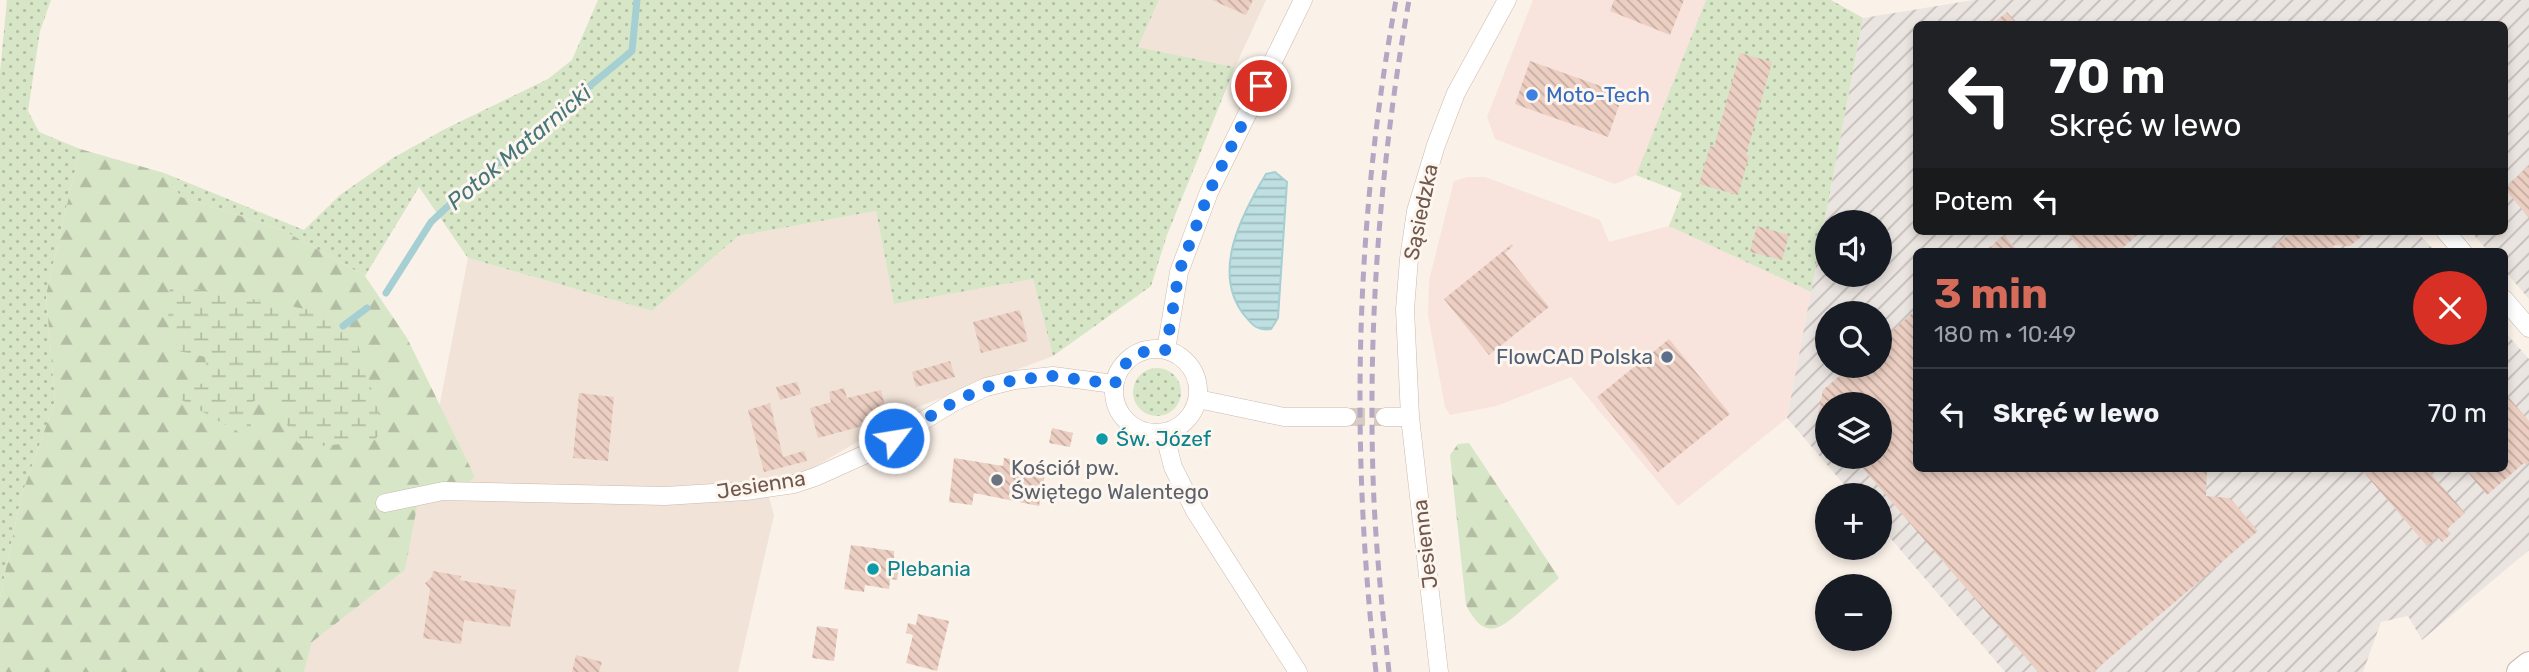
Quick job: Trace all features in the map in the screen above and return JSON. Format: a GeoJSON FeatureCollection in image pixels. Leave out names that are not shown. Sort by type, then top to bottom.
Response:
{"type":"FeatureCollection","features":[{"type":"Feature","properties":{"kind":"main road"},"geometry":{"type":"LineString","coordinates":[[2519,672],[2529,664]]}},
{"type":"Feature","properties":{"kind":"street"},"geometry":{"type":"LineString","coordinates":[[1166,350],[1179,272],[1209,192],[1303,0]]}},
{"type":"Feature","properties":{"kind":"street","name":"Sąsiedzka"},"geometry":{"type":"LineString","coordinates":[[1410,416],[1405,309],[1416,211],[1436,145],[1456,93],[1507,0]]}},
{"type":"Feature","properties":{"kind":"street"},"geometry":{"type":"LineString","coordinates":[[2508,304],[2529,328]]}},
{"type":"Feature","properties":{"kind":"street"},"geometry":{"type":"LineString","coordinates":[[1166,350],[1188,363],[1195,374],[1198,399],[1186,421],[1164,432],[1138,429],[1127,421],[1119,410],[1115,384],[1119,371],[1127,360],[1139,352],[1166,350]]}},
{"type":"Feature","properties":{"kind":"street","name":"Jesienna"},"geometry":{"type":"LineString","coordinates":[[384,503],[443,491],[665,496],[746,491],[794,484],[876,450],[954,402],[986,387],[1015,380],[1053,376],[1115,384]]}},
{"type":"Feature","properties":{"kind":"street"},"geometry":{"type":"LineString","coordinates":[[1198,399],[1284,417],[1347,417]]}},
{"type":"Feature","properties":{"kind":"street"},"geometry":{"type":"LineString","coordinates":[[1385,416],[1410,416]]}},
{"type":"Feature","properties":{"kind":"street","name":"Jesienna"},"geometry":{"type":"LineString","coordinates":[[1410,416],[1439,672]]}},
{"type":"Feature","properties":{"kind":"street"},"geometry":{"type":"LineString","coordinates":[[1164,432],[1173,467],[1195,511],[1298,672]]}},
{"type":"Feature","properties":{"kind":"shaded area"},"geometry":{"type":"Polygon","coordinates":[[[1159,0],[1266,0],[1235,67],[1138,47],[1159,0]]]}},
{"type":"Feature","properties":{"kind":"shaded area"},"geometry":{"type":"Polygon","coordinates":[[[1533,0],[1706,0],[1636,175],[1615,184],[1495,139],[1487,117],[1533,0]]]}},
{"type":"Feature","properties":{"kind":"shaded area"},"geometry":{"type":"Polygon","coordinates":[[[1974,0],[2529,0],[2529,299],[2508,275],[2508,248],[2485,248],[2474,235],[2508,235],[2508,21],[1913,21],[1913,235],[2420,235],[2432,248],[1913,248],[1913,472],[2508,472],[2508,335],[2529,359],[2529,550],[2422,640],[2408,616],[2381,622],[2363,672],[2005,672],[1892,540],[1892,483],[1843,483],[1831,469],[1892,469],[1892,392],[1815,392],[1815,451],[1787,418],[1815,271],[1815,287],[1892,287],[1892,210],[1827,210],[1863,18],[1974,0]]]}},
{"type":"Feature","properties":{"kind":"shaded area"},"geometry":{"type":"Polygon","coordinates":[[[1468,177],[1485,177],[1600,220],[1609,242],[1669,226],[1811,292],[1787,418],[1678,506],[1571,377],[1496,406],[1450,415],[1445,407],[1428,315],[1429,281],[1454,181],[1468,177]]]}},
{"type":"Feature","properties":{"kind":"shaded area"},"geometry":{"type":"Polygon","coordinates":[[[876,211],[894,304],[1033,279],[1053,356],[917,407],[768,494],[774,515],[738,672],[304,672],[312,642],[405,570],[421,485],[463,487],[475,477],[439,408],[468,258],[652,311],[738,236],[876,211]]]}},
{"type":"Feature","properties":{"kind":"green space"},"geometry":{"type":"Polygon","coordinates":[[[7,0],[51,0],[40,31],[28,111],[39,132],[80,149],[46,295],[55,401],[21,497],[0,597],[0,72],[7,0]]]}},
{"type":"Feature","properties":{"kind":"green space"},"geometry":{"type":"Polygon","coordinates":[[[598,0],[1159,0],[1138,47],[1235,67],[1167,235],[1151,286],[1053,356],[1033,279],[894,304],[876,211],[738,236],[652,311],[468,258],[419,187],[365,276],[281,229],[181,197],[164,173],[304,230],[340,195],[393,158],[445,129],[548,79],[572,60],[598,0]]]}},
{"type":"Feature","properties":{"kind":"green space"},"geometry":{"type":"Polygon","coordinates":[[[1706,0],[1831,0],[1863,18],[1827,210],[1815,210],[1815,271],[1811,292],[1669,226],[1682,193],[1636,175],[1706,0]]]}},
{"type":"Feature","properties":{"kind":"green space"},"geometry":{"type":"Polygon","coordinates":[[[80,149],[164,173],[181,197],[281,229],[365,276],[407,338],[475,477],[463,487],[421,486],[405,570],[312,642],[304,672],[0,672],[0,597],[21,497],[55,401],[46,295],[80,149]]]}},
{"type":"Feature","properties":{"kind":"green space"},"geometry":{"type":"Polygon","coordinates":[[[171,284],[327,313],[355,335],[384,430],[373,441],[310,447],[298,443],[268,393],[249,404],[251,426],[245,436],[173,395],[208,381],[205,357],[179,351],[175,343],[168,310],[171,284]]]}},
{"type":"Feature","properties":{"kind":"green space"},"geometry":{"type":"Polygon","coordinates":[[[1157,368],[1166,369],[1174,375],[1180,383],[1180,401],[1174,409],[1166,415],[1157,416],[1148,415],[1140,409],[1134,401],[1133,392],[1134,383],[1140,375],[1148,369],[1157,368]]]}},
{"type":"Feature","properties":{"kind":"green space"},"geometry":{"type":"Polygon","coordinates":[[[1469,443],[1559,578],[1508,622],[1493,628],[1480,624],[1466,605],[1450,455],[1458,444],[1469,443]]]}},
{"type":"Feature","properties":{"kind":"water"},"geometry":{"type":"Polygon","coordinates":[[[1275,172],[1287,182],[1278,318],[1271,329],[1263,329],[1251,323],[1235,299],[1230,281],[1230,263],[1233,244],[1248,207],[1266,174],[1275,172]]]}},
{"type":"Feature","properties":{"kind":"building"},"geometry":{"type":"Polygon","coordinates":[[[1212,0],[1253,0],[1246,15],[1212,0]]]}},
{"type":"Feature","properties":{"kind":"building"},"geometry":{"type":"Polygon","coordinates":[[[1614,0],[1684,0],[1670,35],[1610,11],[1614,0]]]}},
{"type":"Feature","properties":{"kind":"building"},"geometry":{"type":"Polygon","coordinates":[[[2007,12],[2015,21],[1996,21],[2007,12]]]}},
{"type":"Feature","properties":{"kind":"building"},"geometry":{"type":"Polygon","coordinates":[[[1740,53],[1772,62],[1746,155],[1749,156],[1738,195],[1699,184],[1710,146],[1714,147],[1740,53]]]}},
{"type":"Feature","properties":{"kind":"building"},"geometry":{"type":"Polygon","coordinates":[[[1530,61],[1623,94],[1608,137],[1515,104],[1530,61]]]}},
{"type":"Feature","properties":{"kind":"building"},"geometry":{"type":"Polygon","coordinates":[[[2529,166],[2529,218],[2508,193],[2508,184],[2529,166]]]}},
{"type":"Feature","properties":{"kind":"building"},"geometry":{"type":"Polygon","coordinates":[[[1757,226],[1789,235],[1782,260],[1750,252],[1757,226]]]}},
{"type":"Feature","properties":{"kind":"building"},"geometry":{"type":"Polygon","coordinates":[[[2004,235],[2015,248],[1989,248],[2004,235]]]}},
{"type":"Feature","properties":{"kind":"building"},"geometry":{"type":"Polygon","coordinates":[[[2068,235],[2137,235],[2123,248],[2080,248],[2068,235]]]}},
{"type":"Feature","properties":{"kind":"building"},"geometry":{"type":"Polygon","coordinates":[[[2288,235],[2363,235],[2350,246],[2273,248],[2288,235]]]}},
{"type":"Feature","properties":{"kind":"building"},"geometry":{"type":"Polygon","coordinates":[[[1512,244],[1505,253],[1549,307],[1489,355],[1444,299],[1512,244]]]}},
{"type":"Feature","properties":{"kind":"building"},"geometry":{"type":"Polygon","coordinates":[[[1020,310],[1028,341],[981,353],[973,322],[1020,310]]]}},
{"type":"Feature","properties":{"kind":"building"},"geometry":{"type":"Polygon","coordinates":[[[1913,313],[1913,472],[2207,472],[2206,496],[2230,498],[2258,531],[2093,672],[2038,672],[1892,502],[1892,483],[1875,483],[1863,469],[1892,469],[1892,392],[1823,390],[1837,378],[1892,378],[1892,331],[1913,313]]]}},
{"type":"Feature","properties":{"kind":"building"},"geometry":{"type":"Polygon","coordinates":[[[1669,339],[1730,414],[1658,472],[1597,397],[1639,363],[1643,367],[1655,357],[1652,353],[1669,339]]]}},
{"type":"Feature","properties":{"kind":"building"},"geometry":{"type":"Polygon","coordinates":[[[950,361],[955,377],[916,387],[912,372],[950,361]]]}},
{"type":"Feature","properties":{"kind":"building"},"geometry":{"type":"Polygon","coordinates":[[[797,382],[801,394],[780,400],[776,387],[797,382]]]}},
{"type":"Feature","properties":{"kind":"building"},"geometry":{"type":"Polygon","coordinates":[[[844,388],[847,398],[881,390],[888,419],[818,438],[810,408],[831,402],[829,392],[844,388]]]}},
{"type":"Feature","properties":{"kind":"building"},"geometry":{"type":"Polygon","coordinates":[[[579,393],[614,397],[608,461],[573,458],[579,393]]]}},
{"type":"Feature","properties":{"kind":"building"},"geometry":{"type":"Polygon","coordinates":[[[2508,397],[2529,421],[2529,462],[2526,465],[2524,463],[2487,495],[2468,472],[2508,472],[2508,397]]]}},
{"type":"Feature","properties":{"kind":"building"},"geometry":{"type":"Polygon","coordinates":[[[770,403],[783,457],[804,451],[807,461],[764,472],[748,410],[770,403]]]}},
{"type":"Feature","properties":{"kind":"building"},"geometry":{"type":"Polygon","coordinates":[[[1052,428],[1073,433],[1070,447],[1049,443],[1052,428]]]}},
{"type":"Feature","properties":{"kind":"building","name":"Kościół pw. Świętego Walentego"},"geometry":{"type":"Polygon","coordinates":[[[954,458],[1003,466],[1004,458],[1017,460],[1015,470],[1045,474],[1039,506],[974,493],[972,505],[949,502],[954,458]]]}},
{"type":"Feature","properties":{"kind":"building"},"geometry":{"type":"Polygon","coordinates":[[[2364,472],[2430,472],[2465,513],[2447,529],[2451,534],[2442,542],[2438,537],[2427,546],[2364,472]]]}},
{"type":"Feature","properties":{"kind":"building","name":"Plebania"},"geometry":{"type":"Polygon","coordinates":[[[851,545],[894,551],[894,558],[900,559],[897,580],[890,579],[889,589],[865,585],[864,592],[844,589],[851,545]]]}},
{"type":"Feature","properties":{"kind":"building"},"geometry":{"type":"Polygon","coordinates":[[[433,571],[461,576],[460,580],[516,590],[510,627],[464,620],[461,644],[423,638],[430,589],[425,583],[432,577],[433,571]]]}},
{"type":"Feature","properties":{"kind":"building"},"geometry":{"type":"Polygon","coordinates":[[[918,614],[949,621],[937,671],[906,663],[913,635],[906,633],[908,623],[916,625],[918,614]]]}},
{"type":"Feature","properties":{"kind":"building"},"geometry":{"type":"Polygon","coordinates":[[[817,626],[838,629],[834,661],[812,658],[817,626]]]}},
{"type":"Feature","properties":{"kind":"building"},"geometry":{"type":"Polygon","coordinates":[[[576,655],[602,662],[599,672],[572,672],[576,655]]]}},
{"type":"Feature","properties":{"kind":"waterway","name":"Potok Matarnicki"},"geometry":{"type":"LineString","coordinates":[[386,293],[431,222],[476,180],[632,51],[637,0]]}},
{"type":"Feature","properties":{"kind":"waterway","name":"Potok Matarnicki"},"geometry":{"type":"LineString","coordinates":[[343,326],[367,308]]}},
{"type":"Feature","properties":{"kind":"tunnel"},"geometry":{"type":"LineString","coordinates":[[1347,417],[1385,417]]}},
{"type":"Feature","properties":{"kind":"railway"},"geometry":{"type":"LineString","coordinates":[[1376,672],[1362,503],[1361,335],[1372,167],[1396,0]]}},
{"type":"Feature","properties":{"kind":"railway"},"geometry":{"type":"LineString","coordinates":[[1389,672],[1374,501],[1373,356],[1384,178],[1409,0]]}},
{"type":"Feature","properties":{"kind":"place","name":"Moto-Tech"},"geometry":{"type":"Point","coordinates":[1532,95]}},
{"type":"Feature","properties":{"kind":"place","name":"FlowCAD Polska"},"geometry":{"type":"Point","coordinates":[1667,357]}},
{"type":"Feature","properties":{"kind":"place","name":"Św. Józef"},"geometry":{"type":"Point","coordinates":[1102,439]}},
{"type":"Feature","properties":{"kind":"place","name":"Kościół pw. Świętego Walentego"},"geometry":{"type":"Point","coordinates":[997,480]}},
{"type":"Feature","properties":{"kind":"place","name":"Plebania"},"geometry":{"type":"Point","coordinates":[873,569]}},
{"type":"Feature","properties":{"kind":"route"},"geometry":{"type":"LineString","coordinates":[[894,438],[954,402],[986,387],[1015,380],[1053,376],[1115,384],[1119,371],[1127,360],[1139,352],[1166,350],[1179,272],[1209,192],[1261,86]]}}]}
